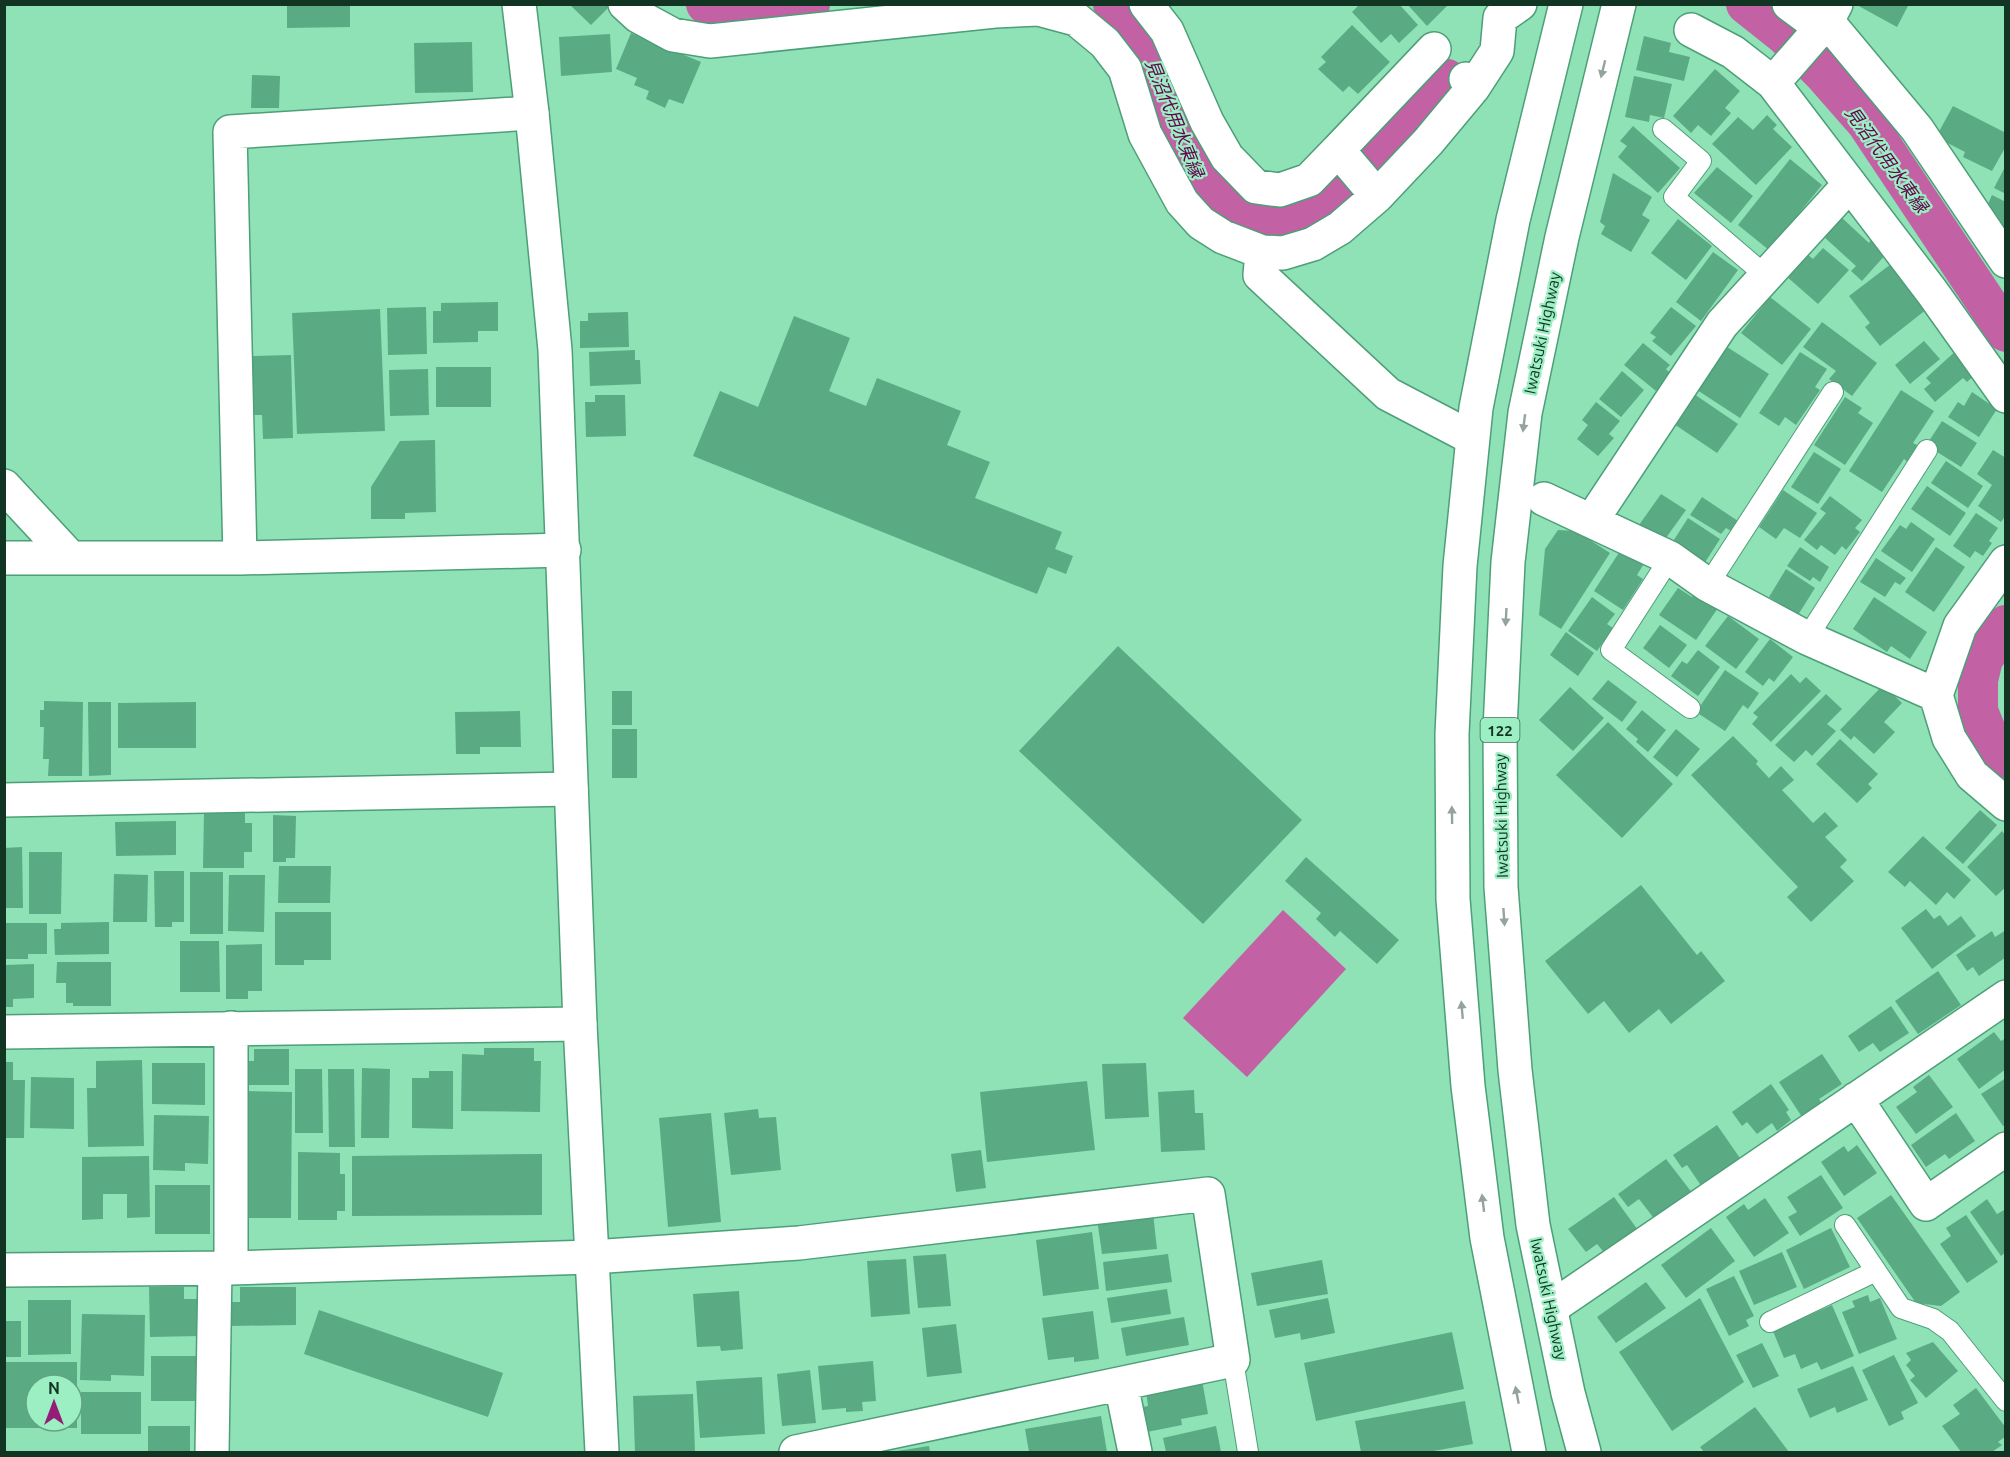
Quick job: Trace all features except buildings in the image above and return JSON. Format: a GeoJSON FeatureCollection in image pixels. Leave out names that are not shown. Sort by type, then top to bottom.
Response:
{"type":"FeatureCollection","features":[{"type":"Feature","properties":{"kind":"main road"},"geometry":{"type":"LineString","coordinates":[[519,4],[555,350],[580,1024],[602,1452]]}},
{"type":"Feature","properties":{"kind":"main road"},"geometry":{"type":"LineString","coordinates":[[625,4],[638,16],[673,35],[710,41],[994,8],[1039,9],[1076,19],[1105,43],[1125,69],[1145,134],[1182,202],[1201,224],[1223,237],[1262,252],[1282,253],[1313,244],[1340,228],[1372,189],[1428,142],[1497,51],[1500,18],[1520,4]]}},
{"type":"Feature","properties":{"kind":"main road"},"geometry":{"type":"LineString","coordinates":[[1146,4],[1167,31],[1207,122],[1227,157],[1256,187],[1281,190],[1308,180],[1341,153],[1434,49]]}},
{"type":"Feature","properties":{"kind":"main road"},"geometry":{"type":"LineString","coordinates":[[1789,4],[1827,18],[1917,129],[2006,261]]}},
{"type":"Feature","properties":{"kind":"main road","name":"Iwatsuki Highway"},"geometry":{"type":"LineString","coordinates":[[1584,1452],[1568,1392],[1532,1214],[1515,1070],[1502,887],[1500,729],[1508,562],[1525,413],[1562,237],[1618,8]]}},
{"type":"Feature","properties":{"kind":"main road"},"geometry":{"type":"LineString","coordinates":[[1529,1452],[1487,1238],[1468,1086],[1453,899],[1452,734],[1460,566],[1476,408],[1513,220],[1563,15]]}},
{"type":"Feature","properties":{"kind":"main road"},"geometry":{"type":"LineString","coordinates":[[1773,83],[1827,18]]}},
{"type":"Feature","properties":{"kind":"main road"},"geometry":{"type":"LineString","coordinates":[[1691,30],[1733,52],[1773,83],[1932,292],[2006,396]]}},
{"type":"Feature","properties":{"kind":"main road"},"geometry":{"type":"LineString","coordinates":[[240,558],[230,132],[532,113]]}},
{"type":"Feature","properties":{"kind":"main road"},"geometry":{"type":"LineString","coordinates":[[1341,153],[1372,189]]}},
{"type":"Feature","properties":{"kind":"main road"},"geometry":{"type":"LineString","coordinates":[[1592,520],[1722,324],[1850,184]]}},
{"type":"Feature","properties":{"kind":"main road"},"geometry":{"type":"LineString","coordinates":[[1262,252],[1260,275],[1388,394],[1472,438]]}},
{"type":"Feature","properties":{"kind":"main road"},"geometry":{"type":"LineString","coordinates":[[4,486],[70,557]]}},
{"type":"Feature","properties":{"kind":"main road"},"geometry":{"type":"LineString","coordinates":[[1544,499],[1670,558],[1708,585],[1806,638],[1936,695]]}},
{"type":"Feature","properties":{"kind":"main road"},"geometry":{"type":"LineString","coordinates":[[4,558],[240,558],[564,550]]}},
{"type":"Feature","properties":{"kind":"main road"},"geometry":{"type":"LineString","coordinates":[[2006,562],[1960,626],[1936,695],[1949,738],[1972,775],[2006,804]]}},
{"type":"Feature","properties":{"kind":"main road"},"geometry":{"type":"LineString","coordinates":[[4,800],[571,789]]}},
{"type":"Feature","properties":{"kind":"main road"},"geometry":{"type":"LineString","coordinates":[[1551,1308],[2006,997]]}},
{"type":"Feature","properties":{"kind":"main road"},"geometry":{"type":"LineString","coordinates":[[4,1032],[580,1024]]}},
{"type":"Feature","properties":{"kind":"main road"},"geometry":{"type":"LineString","coordinates":[[212,1452],[223,1268],[231,1028]]}},
{"type":"Feature","properties":{"kind":"main road"},"geometry":{"type":"LineString","coordinates":[[1856,1100],[1926,1204],[2006,1149]]}},
{"type":"Feature","properties":{"kind":"main road"},"geometry":{"type":"LineString","coordinates":[[4,1270],[223,1268],[592,1257],[799,1243],[1208,1194],[1233,1360],[796,1452]]}},
{"type":"Feature","properties":{"kind":"main road"},"geometry":{"type":"LineString","coordinates":[[1121,1384],[1135,1452]]}},
{"type":"Feature","properties":{"kind":"lane"},"geometry":{"type":"LineString","coordinates":[[1663,129],[1701,161],[1674,197],[1766,276]]}},
{"type":"Feature","properties":{"kind":"lane"},"geometry":{"type":"LineString","coordinates":[[1708,585],[1833,392]]}},
{"type":"Feature","properties":{"kind":"lane"},"geometry":{"type":"LineString","coordinates":[[1806,638],[1927,450]]}},
{"type":"Feature","properties":{"kind":"lane"},"geometry":{"type":"LineString","coordinates":[[1670,558],[1611,650],[1690,708]]}},
{"type":"Feature","properties":{"kind":"lane"},"geometry":{"type":"LineString","coordinates":[[1845,1225],[1901,1308],[1933,1319],[1950,1331],[2006,1401]]}},
{"type":"Feature","properties":{"kind":"lane"},"geometry":{"type":"LineString","coordinates":[[1770,1322],[1876,1271]]}},
{"type":"Feature","properties":{"kind":"lane"},"geometry":{"type":"LineString","coordinates":[[1233,1360],[1248,1452]]}},
{"type":"Feature","properties":{"kind":"shaded area"},"geometry":{"type":"Polygon","coordinates":[[[1283,910],[1346,969],[1247,1077],[1183,1018],[1283,910]]]}},
{"type":"Feature","properties":{"kind":"waterway","name":"見沼代用水東縁"},"geometry":{"type":"LineString","coordinates":[[706,4],[733,10],[810,4]]}},
{"type":"Feature","properties":{"kind":"waterway","name":"見沼代用水東縁"},"geometry":{"type":"LineString","coordinates":[[1113,4],[1144,41],[1202,185],[1232,207],[1260,218],[1297,220],[1362,170],[1447,79]]}},
{"type":"Feature","properties":{"kind":"waterway","name":"見沼代用水東縁"},"geometry":{"type":"LineString","coordinates":[[1746,4],[1785,35],[1823,73],[1866,122],[2006,332]]}},
{"type":"Feature","properties":{"kind":"waterway","name":"見沼代用水東縁"},"geometry":{"type":"LineString","coordinates":[[2006,625],[1983,659],[1978,680],[1978,711],[1991,743],[2006,758]]}}]}
